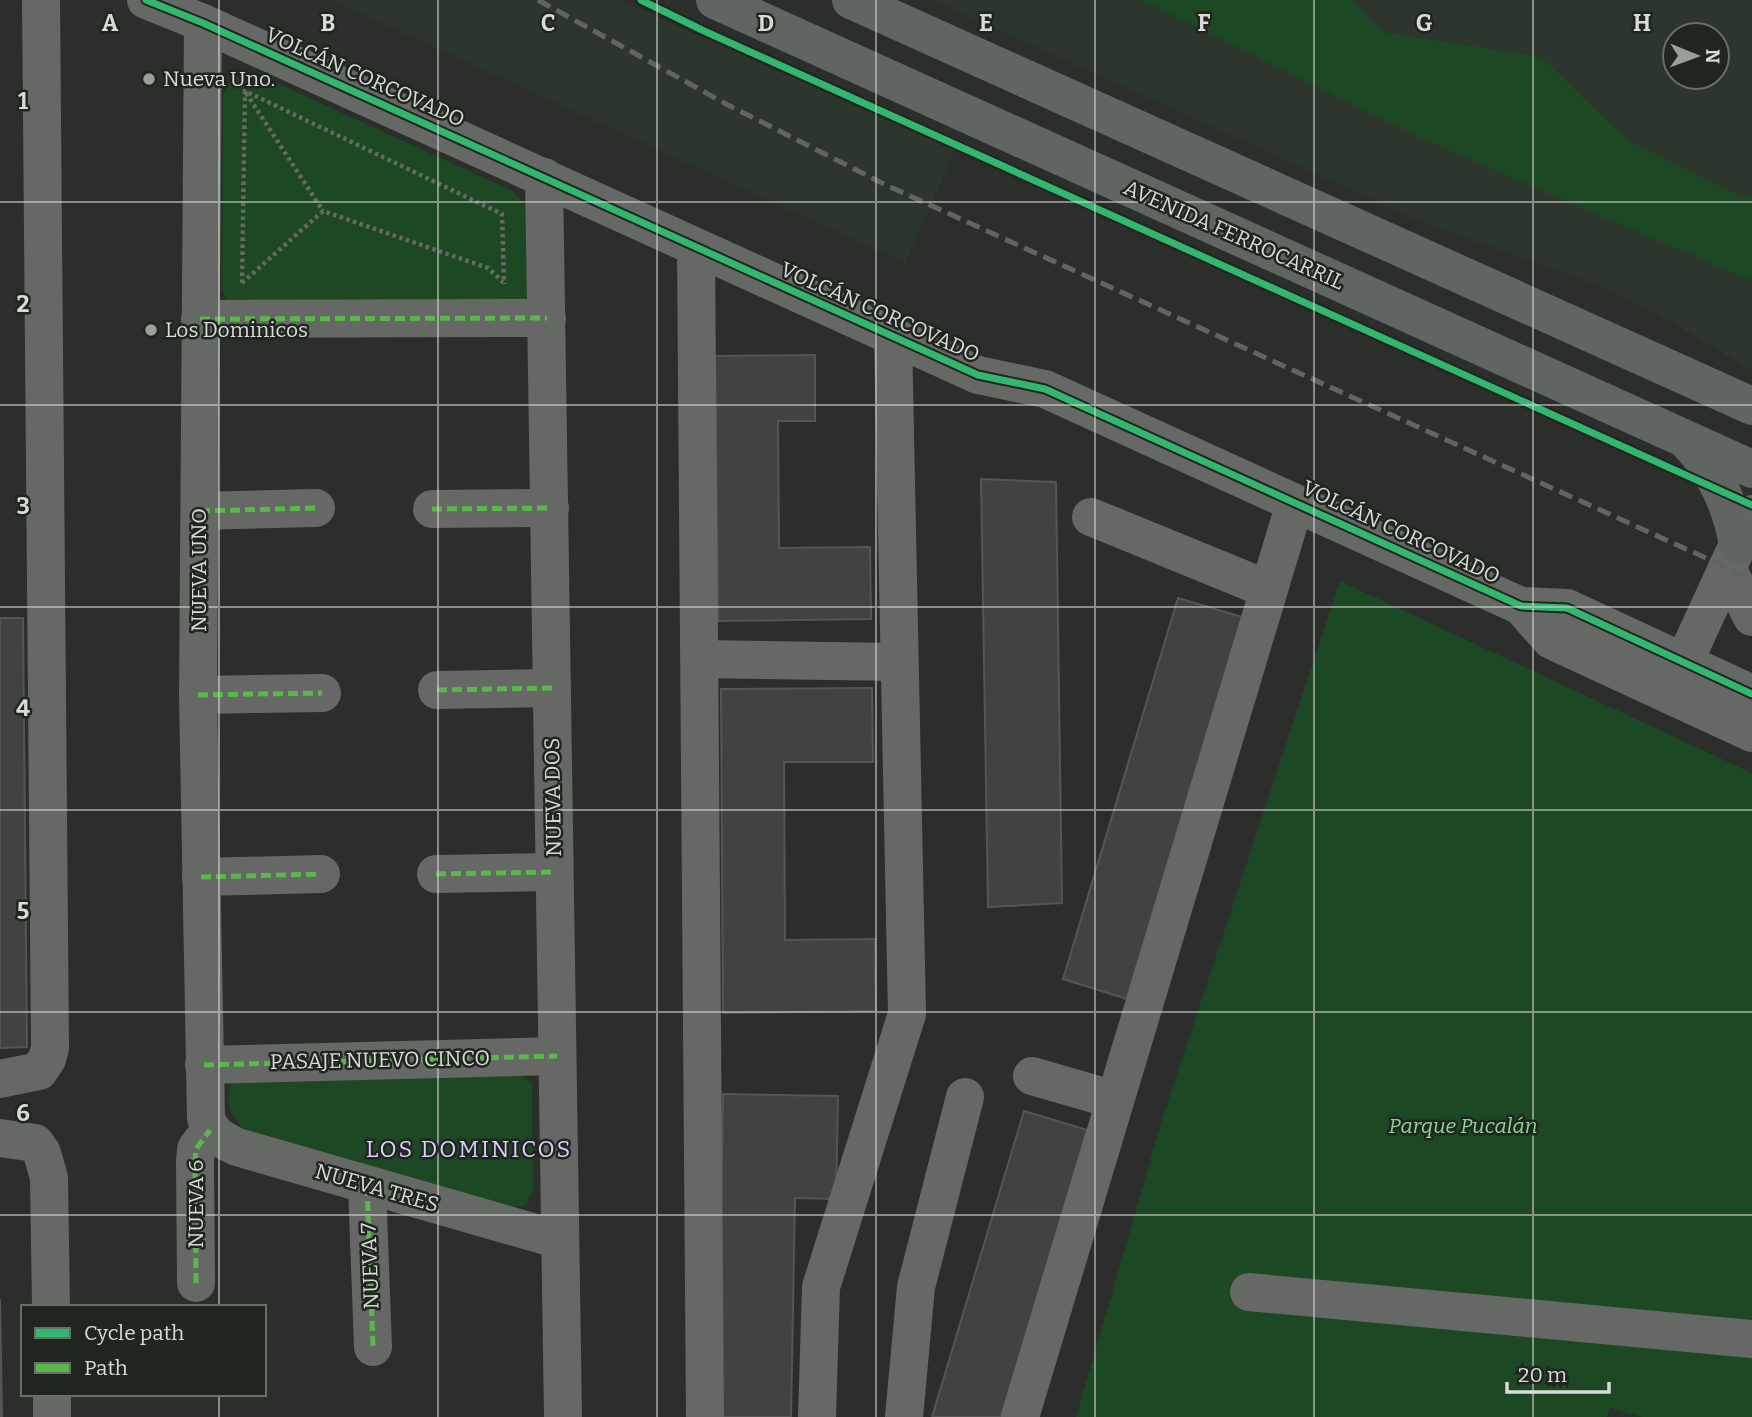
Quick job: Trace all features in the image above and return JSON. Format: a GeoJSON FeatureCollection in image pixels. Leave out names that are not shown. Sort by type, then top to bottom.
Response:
{"type":"FeatureCollection","features":[{"type":"Feature","properties":{"kind":"main road","name":"AVENIDA FERROCARRIL"},"geometry":{"type":"LineString","coordinates":[[715,0],[1752,469]]}},
{"type":"Feature","properties":{"kind":"main road"},"geometry":{"type":"LineString","coordinates":[[851,0],[1752,406]]}},
{"type":"Feature","properties":{"kind":"main road"},"geometry":{"type":"LineString","coordinates":[[1684,438],[1699,454],[1723,491],[1739,542]]}},
{"type":"Feature","properties":{"kind":"street"},"geometry":{"type":"LineString","coordinates":[[0,1079],[39,1071],[50,1048],[41,0]]}},
{"type":"Feature","properties":{"kind":"street","name":"VOLCÁN CORCOVADO"},"geometry":{"type":"LineString","coordinates":[[146,0],[203,23],[978,375],[1045,389],[1521,606],[1567,608],[1677,679]]}},
{"type":"Feature","properties":{"kind":"street","name":"NUEVA UNO"},"geometry":{"type":"LineString","coordinates":[[203,23],[198,695],[204,1065],[208,1124]]}},
{"type":"Feature","properties":{"kind":"street","name":"NUEVA DOS"},"geometry":{"type":"LineString","coordinates":[[544,177],[563,1417]]}},
{"type":"Feature","properties":{"kind":"street"},"geometry":{"type":"LineString","coordinates":[[696,248],[705,1417]]}},
{"type":"Feature","properties":{"kind":"street"},"geometry":{"type":"LineString","coordinates":[[200,319],[547,317]]}},
{"type":"Feature","properties":{"kind":"street"},"geometry":{"type":"LineString","coordinates":[[817,1417],[821,1287],[907,1014],[893,337]]}},
{"type":"Feature","properties":{"kind":"street"},"geometry":{"type":"LineString","coordinates":[[1020,1417],[1295,503]]}},
{"type":"Feature","properties":{"kind":"street"},"geometry":{"type":"LineString","coordinates":[[200,511],[316,508]]}},
{"type":"Feature","properties":{"kind":"street"},"geometry":{"type":"LineString","coordinates":[[432,509],[550,509]]}},
{"type":"Feature","properties":{"kind":"street"},"geometry":{"type":"LineString","coordinates":[[1091,517],[1267,589]]}},
{"type":"Feature","properties":{"kind":"street"},"geometry":{"type":"LineString","coordinates":[[1739,542],[1752,617]]}},
{"type":"Feature","properties":{"kind":"street"},"geometry":{"type":"LineString","coordinates":[[1677,679],[1739,542]]}},
{"type":"Feature","properties":{"kind":"street"},"geometry":{"type":"LineString","coordinates":[[699,659],[898,662]]}},
{"type":"Feature","properties":{"kind":"street"},"geometry":{"type":"LineString","coordinates":[[1677,679],[1752,694]]}},
{"type":"Feature","properties":{"kind":"street"},"geometry":{"type":"LineString","coordinates":[[1677,679],[1752,733]]}},
{"type":"Feature","properties":{"kind":"street"},"geometry":{"type":"LineString","coordinates":[[437,690],[552,688]]}},
{"type":"Feature","properties":{"kind":"street"},"geometry":{"type":"LineString","coordinates":[[198,695],[322,693]]}},
{"type":"Feature","properties":{"kind":"street"},"geometry":{"type":"LineString","coordinates":[[436,874],[554,873]]}},
{"type":"Feature","properties":{"kind":"street"},"geometry":{"type":"LineString","coordinates":[[201,877],[321,874]]}},
{"type":"Feature","properties":{"kind":"street","name":"PASAJE NUEVO CINCO"},"geometry":{"type":"LineString","coordinates":[[204,1065],[557,1056]]}},
{"type":"Feature","properties":{"kind":"street"},"geometry":{"type":"LineString","coordinates":[[1032,1076],[1115,1100]]}},
{"type":"Feature","properties":{"kind":"street"},"geometry":{"type":"LineString","coordinates":[[904,1417],[916,1287],[965,1097]]}},
{"type":"Feature","properties":{"kind":"street","name":"NUEVA TRES"},"geometry":{"type":"LineString","coordinates":[[208,1124],[237,1147],[560,1240]]}},
{"type":"Feature","properties":{"kind":"street","name":"NUEVA 6"},"geometry":{"type":"LineString","coordinates":[[196,1283],[196,1149],[208,1124]]}},
{"type":"Feature","properties":{"kind":"street"},"geometry":{"type":"LineString","coordinates":[[0,1138],[34,1143],[46,1162],[49,1178],[51,1305]]}},
{"type":"Feature","properties":{"kind":"street","name":"NUEVA 7"},"geometry":{"type":"LineString","coordinates":[[368,1186],[373,1347]]}},
{"type":"Feature","properties":{"kind":"street"},"geometry":{"type":"LineString","coordinates":[[1249,1292],[1752,1339]]}},
{"type":"Feature","properties":{"kind":"street"},"geometry":{"type":"LineString","coordinates":[[52,1396],[52,1417]]}},
{"type":"Feature","properties":{"kind":"path"},"geometry":{"type":"LineString","coordinates":[[238,79],[245,91],[323,211],[488,268],[504,284],[502,214],[245,91]]}},
{"type":"Feature","properties":{"kind":"path"},"geometry":{"type":"LineString","coordinates":[[245,91],[242,284],[323,211]]}},
{"type":"Feature","properties":{"kind":"shaded area"},"geometry":{"type":"Polygon","coordinates":[[[332,0],[619,0],[955,150],[905,263],[332,0]]]}},
{"type":"Feature","properties":{"kind":"shaded area"},"geometry":{"type":"Polygon","coordinates":[[[932,0],[1752,0],[1752,370],[1657,314],[1603,287],[1425,223],[932,0]]]}},
{"type":"Feature","properties":{"kind":"green space"},"geometry":{"type":"Polygon","coordinates":[[[1141,0],[1352,0],[1383,32],[1541,57],[1627,140],[1741,196],[1752,196],[1752,281],[1425,140],[1141,0]]]}},
{"type":"Feature","properties":{"kind":"green space"},"geometry":{"type":"Polygon","coordinates":[[[245,73],[257,74],[513,191],[527,208],[527,302],[227,303],[222,289],[223,95],[230,81],[245,73]]]}},
{"type":"Feature","properties":{"kind":"green space","name":"Parque Pucalán"},"geometry":{"type":"Polygon","coordinates":[[[1340,581],[1752,773],[1752,1417],[1642,1417],[1610,1408],[1607,1417],[1076,1417],[1164,1113],[1340,581]]]}},
{"type":"Feature","properties":{"kind":"green space"},"geometry":{"type":"Polygon","coordinates":[[[518,1073],[532,1083],[533,1191],[526,1205],[512,1207],[246,1132],[230,1110],[228,1098],[231,1083],[518,1073]]]}},
{"type":"Feature","properties":{"kind":"building"},"geometry":{"type":"Polygon","coordinates":[[[815,355],[815,421],[778,421],[779,548],[870,547],[871,619],[718,621],[715,356],[815,355]]]}},
{"type":"Feature","properties":{"kind":"building"},"geometry":{"type":"Polygon","coordinates":[[[981,479],[1056,482],[1062,903],[988,907],[981,479]]]}},
{"type":"Feature","properties":{"kind":"building"},"geometry":{"type":"Polygon","coordinates":[[[1178,598],[1242,617],[1127,999],[1063,979],[1178,598]]]}},
{"type":"Feature","properties":{"kind":"building"},"geometry":{"type":"Polygon","coordinates":[[[0,618],[23,618],[27,1047],[0,1048],[0,618]]]}},
{"type":"Feature","properties":{"kind":"building"},"geometry":{"type":"Polygon","coordinates":[[[872,688],[873,762],[784,762],[785,940],[875,939],[876,1011],[723,1013],[721,689],[872,688]]]}},
{"type":"Feature","properties":{"kind":"building"},"geometry":{"type":"Polygon","coordinates":[[[723,1094],[838,1096],[836,1199],[795,1198],[791,1417],[718,1417],[723,1094]]]}},
{"type":"Feature","properties":{"kind":"building"},"geometry":{"type":"Polygon","coordinates":[[[1024,1111],[1087,1130],[1001,1417],[932,1417],[1024,1111]]]}},
{"type":"Feature","properties":{"kind":"building"},"geometry":{"type":"Polygon","coordinates":[[[0,1299],[2,1417],[0,1417],[0,1299]]]}},
{"type":"Feature","properties":{"kind":"railway"},"geometry":{"type":"LineString","coordinates":[[538,0],[728,105],[886,185],[1752,579]]}},
{"type":"Feature","properties":{"kind":"marked path"},"geometry":{"type":"LineString","coordinates":[[200,319],[547,318]]}},
{"type":"Feature","properties":{"kind":"marked path"},"geometry":{"type":"LineString","coordinates":[[200,511],[316,508]]}},
{"type":"Feature","properties":{"kind":"marked path"},"geometry":{"type":"LineString","coordinates":[[432,509],[550,508]]}},
{"type":"Feature","properties":{"kind":"marked path"},"geometry":{"type":"LineString","coordinates":[[437,690],[552,688]]}},
{"type":"Feature","properties":{"kind":"marked path"},"geometry":{"type":"LineString","coordinates":[[198,695],[322,693]]}},
{"type":"Feature","properties":{"kind":"marked path"},"geometry":{"type":"LineString","coordinates":[[436,874],[554,872]]}},
{"type":"Feature","properties":{"kind":"marked path"},"geometry":{"type":"LineString","coordinates":[[201,877],[321,874]]}},
{"type":"Feature","properties":{"kind":"marked path"},"geometry":{"type":"LineString","coordinates":[[204,1065],[557,1056]]}},
{"type":"Feature","properties":{"kind":"marked path"},"geometry":{"type":"LineString","coordinates":[[196,1283],[196,1149],[210,1130]]}},
{"type":"Feature","properties":{"kind":"marked path"},"geometry":{"type":"LineString","coordinates":[[367,1186],[373,1347]]}},
{"type":"Feature","properties":{"kind":"cycle path"},"geometry":{"type":"LineString","coordinates":[[146,0],[203,23],[978,375],[1045,389],[1521,606],[1567,608],[1752,694]]}},
{"type":"Feature","properties":{"kind":"cycle path"},"geometry":{"type":"LineString","coordinates":[[641,0],[1752,505]]}},
{"type":"Feature","properties":{"kind":"place","name":"Nueva Uno."},"geometry":{"type":"Point","coordinates":[149,79]}},
{"type":"Feature","properties":{"kind":"place","name":"Los Dominicos"},"geometry":{"type":"Point","coordinates":[151,330]}},
{"type":"Feature","properties":{"kind":"district","name":"LOS DOMINICOS"},"geometry":{"type":"Point","coordinates":[469,1149]}}]}
